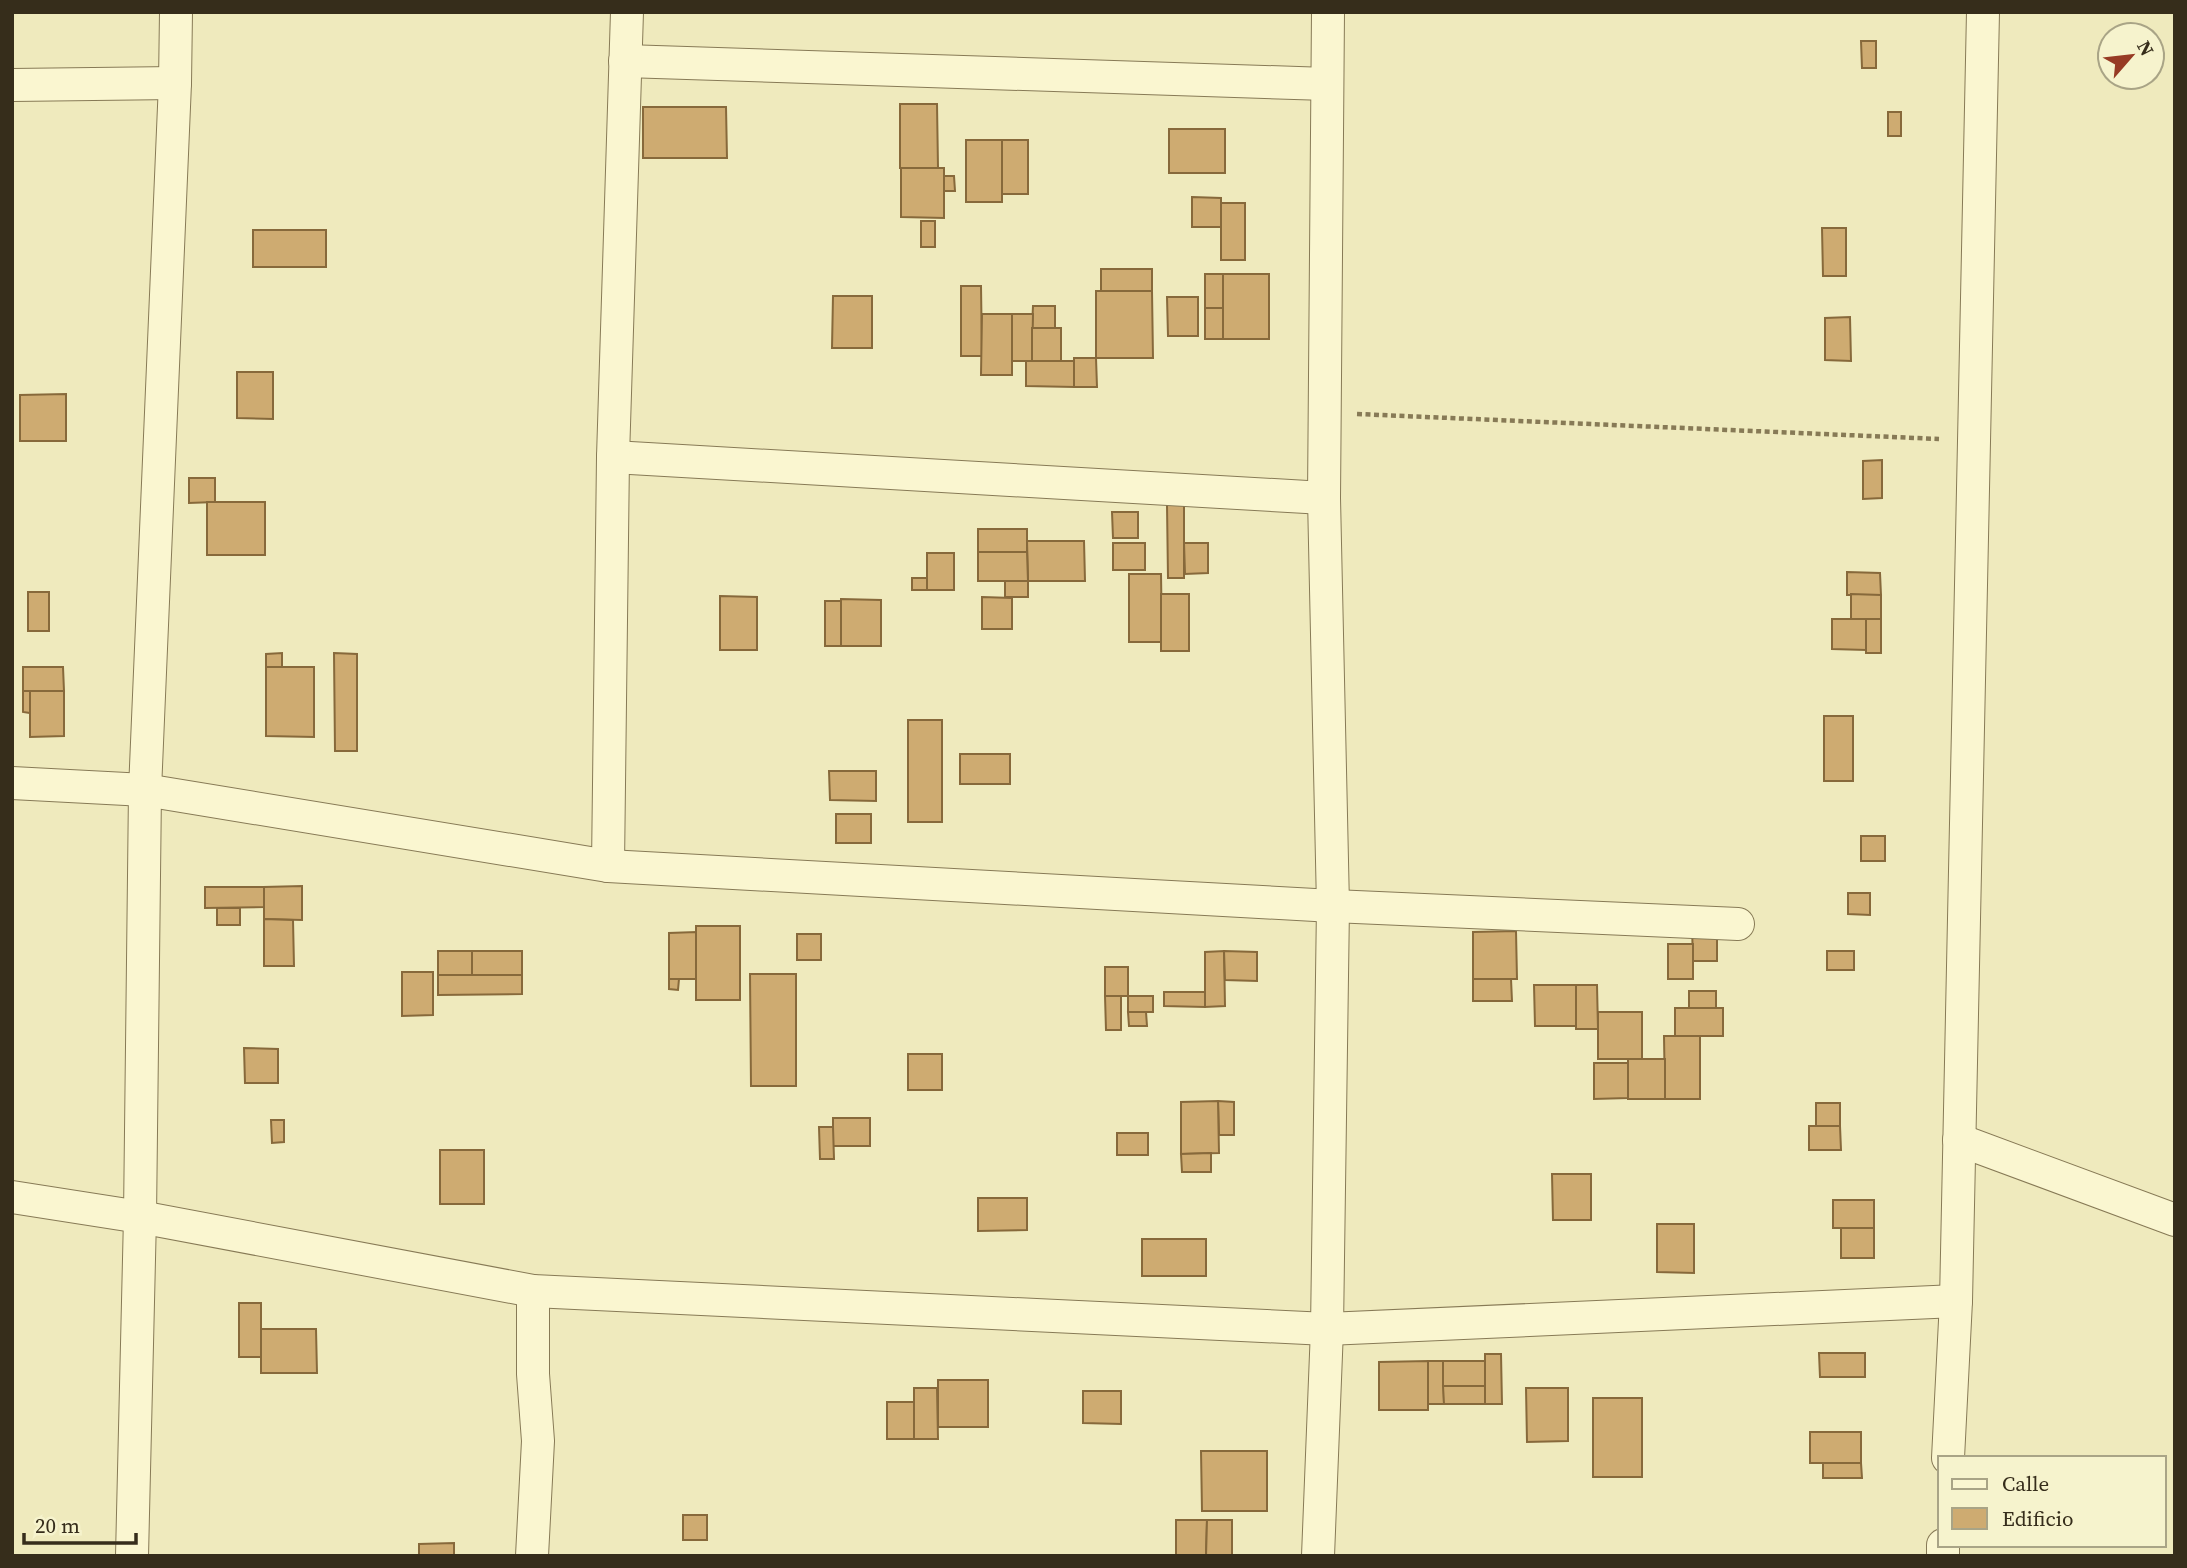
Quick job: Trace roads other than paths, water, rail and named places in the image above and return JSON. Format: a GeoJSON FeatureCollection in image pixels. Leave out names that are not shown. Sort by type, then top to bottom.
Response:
{"type":"FeatureCollection","features":[{"type":"Feature","properties":{"kind":"street"},"geometry":{"type":"LineString","coordinates":[[132,1556],[140,1217],[145,790],[176,12]]}},
{"type":"Feature","properties":{"kind":"street"},"geometry":{"type":"LineString","coordinates":[[608,866],[613,457],[627,12]]}},
{"type":"Feature","properties":{"kind":"street"},"geometry":{"type":"LineString","coordinates":[[1318,1556],[1327,1329],[1333,906],[1324,498],[1328,12]]}},
{"type":"Feature","properties":{"kind":"street"},"geometry":{"type":"LineString","coordinates":[[1948,1456],[1956,1301],[1983,12]]}},
{"type":"Feature","properties":{"kind":"street"},"geometry":{"type":"LineString","coordinates":[[625,61],[1328,84]]}},
{"type":"Feature","properties":{"kind":"street"},"geometry":{"type":"LineString","coordinates":[[12,85],[175,83]]}},
{"type":"Feature","properties":{"kind":"street"},"geometry":{"type":"LineString","coordinates":[[613,457],[1324,498]]}},
{"type":"Feature","properties":{"kind":"street"},"geometry":{"type":"LineString","coordinates":[[12,783],[145,790],[608,866],[1333,906],[1738,924]]}},
{"type":"Feature","properties":{"kind":"street"},"geometry":{"type":"LineString","coordinates":[[1959,1140],[2175,1220]]}},
{"type":"Feature","properties":{"kind":"street"},"geometry":{"type":"LineString","coordinates":[[12,1197],[140,1217],[533,1291],[1327,1329],[1956,1301]]}},
{"type":"Feature","properties":{"kind":"street"},"geometry":{"type":"LineString","coordinates":[[532,1556],[538,1441],[533,1374],[533,1291]]}}]}
